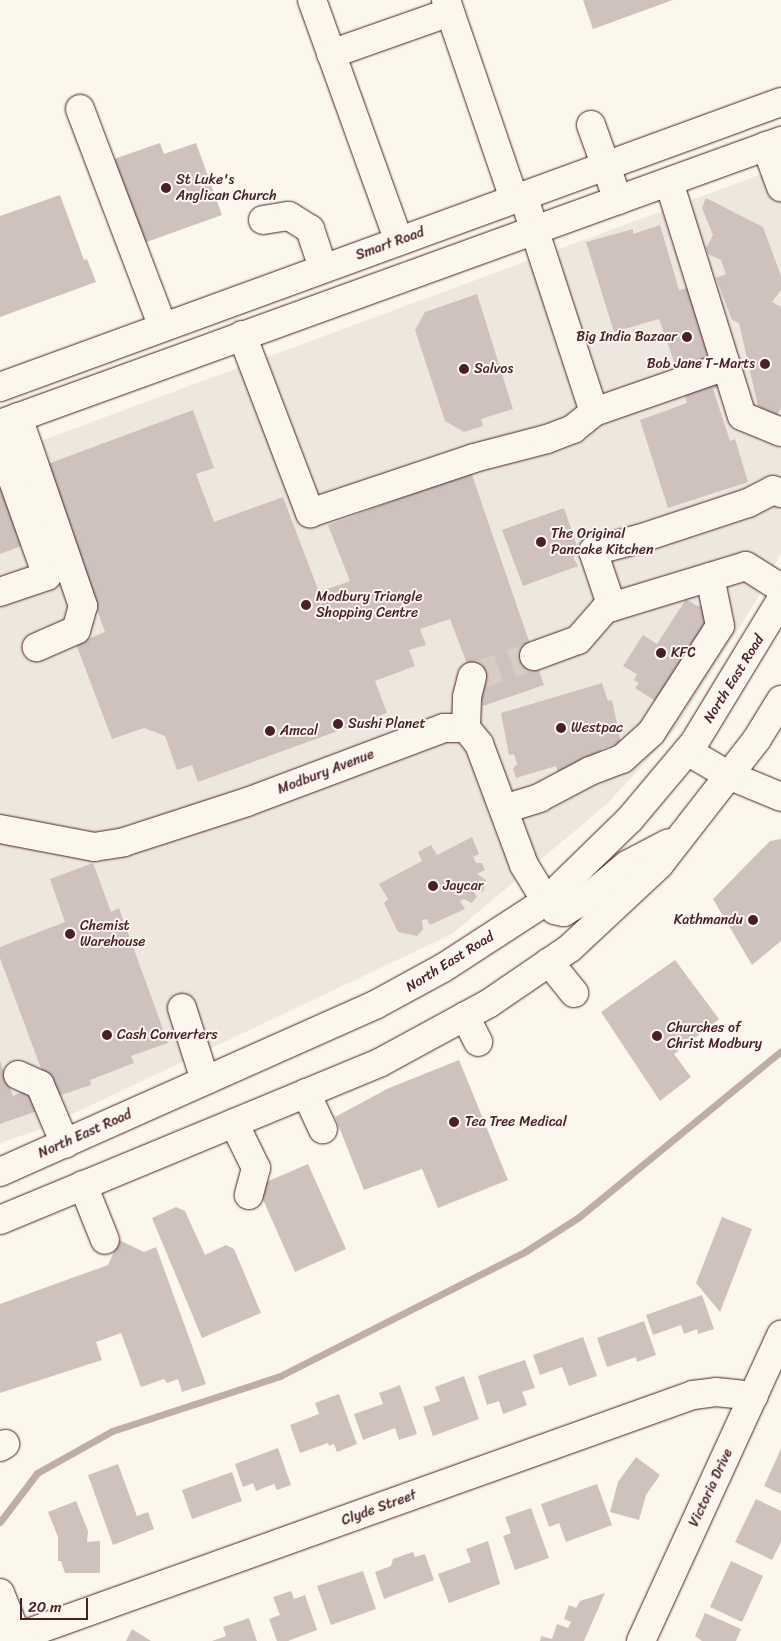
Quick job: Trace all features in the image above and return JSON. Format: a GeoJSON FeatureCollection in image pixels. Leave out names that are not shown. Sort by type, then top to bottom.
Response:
{"type":"FeatureCollection","features":[{"type":"Feature","properties":{"kind":"main road"},"geometry":{"type":"LineString","coordinates":[[312,0],[399,241]]}},
{"type":"Feature","properties":{"kind":"main road"},"geometry":{"type":"LineString","coordinates":[[331,54],[448,6],[519,197],[536,230],[594,412]]}},
{"type":"Feature","properties":{"kind":"main road"},"geometry":{"type":"LineString","coordinates":[[755,112],[781,93]]}},
{"type":"Feature","properties":{"kind":"main road","name":"Smart Road"},"geometry":{"type":"LineString","coordinates":[[0,387],[781,102]]}},
{"type":"Feature","properties":{"kind":"main road"},"geometry":{"type":"LineString","coordinates":[[80,109],[163,327]]}},
{"type":"Feature","properties":{"kind":"main road"},"geometry":{"type":"LineString","coordinates":[[591,125],[618,200]]}},
{"type":"Feature","properties":{"kind":"main road"},"geometry":{"type":"LineString","coordinates":[[37,648],[76,630],[84,606],[9,421],[773,144],[781,187]]}},
{"type":"Feature","properties":{"kind":"main road"},"geometry":{"type":"LineString","coordinates":[[669,182],[742,416],[781,432]]}},
{"type":"Feature","properties":{"kind":"main road"},"geometry":{"type":"LineString","coordinates":[[263,220],[289,216],[310,229],[323,268]]}},
{"type":"Feature","properties":{"kind":"main road"},"geometry":{"type":"LineString","coordinates":[[242,336],[310,513],[474,458],[547,439],[573,429],[594,412],[726,366]]}},
{"type":"Feature","properties":{"kind":"main road"},"geometry":{"type":"LineString","coordinates":[[0,444],[47,576],[0,592]]}},
{"type":"Feature","properties":{"kind":"main road"},"geometry":{"type":"LineString","coordinates":[[612,607],[593,551],[739,506],[773,490],[781,494]]}},
{"type":"Feature","properties":{"kind":"main road"},"geometry":{"type":"LineString","coordinates":[[534,656],[578,640],[605,609],[746,566],[781,588]]}},
{"type":"Feature","properties":{"kind":"main road"},"geometry":{"type":"LineString","coordinates":[[504,809],[539,798],[590,771],[622,759],[651,732],[720,626],[710,577]]}},
{"type":"Feature","properties":{"kind":"main road","name":"North East Road"},"geometry":{"type":"LineString","coordinates":[[1,1167],[65,1144],[402,991],[546,901],[630,819],[687,751],[738,676],[781,600]]}},
{"type":"Feature","properties":{"kind":"main road"},"geometry":{"type":"LineString","coordinates":[[472,677],[466,697],[466,728],[479,744],[524,865],[546,901],[555,910],[564,912],[590,896],[627,865],[679,838]]}},
{"type":"Feature","properties":{"kind":"main road"},"geometry":{"type":"LineString","coordinates":[[5,1219],[381,1062],[465,1016],[550,962],[618,905],[659,865],[757,739],[781,700]]}},
{"type":"Feature","properties":{"kind":"main road","name":"Modbury Avenue"},"geometry":{"type":"LineString","coordinates":[[4,829],[94,847],[124,842],[248,802],[444,728],[466,728]]}},
{"type":"Feature","properties":{"kind":"main road"},"geometry":{"type":"LineString","coordinates":[[687,751],[728,775],[781,797]]}},
{"type":"Feature","properties":{"kind":"main road"},"geometry":{"type":"LineString","coordinates":[[550,962],[574,993]]}},
{"type":"Feature","properties":{"kind":"main road"},"geometry":{"type":"LineString","coordinates":[[182,1008],[205,1080]]}},
{"type":"Feature","properties":{"kind":"main road"},"geometry":{"type":"LineString","coordinates":[[465,1016],[478,1042]]}},
{"type":"Feature","properties":{"kind":"main road"},"geometry":{"type":"LineString","coordinates":[[18,1075],[40,1085],[65,1144]]}},
{"type":"Feature","properties":{"kind":"main road"},"geometry":{"type":"LineString","coordinates":[[306,1093],[323,1128]]}},
{"type":"Feature","properties":{"kind":"main road"},"geometry":{"type":"LineString","coordinates":[[234,1123],[256,1168],[249,1195]]}},
{"type":"Feature","properties":{"kind":"main road"},"geometry":{"type":"LineString","coordinates":[[83,1185],[105,1240]]}},
{"type":"Feature","properties":{"kind":"main road","name":"Victoria Drive"},"geometry":{"type":"LineString","coordinates":[[641,1641],[781,1335]]}},
{"type":"Feature","properties":{"kind":"main road","name":"Clyde Street"},"geometry":{"type":"LineString","coordinates":[[14,1640],[693,1395],[716,1392],[754,1396]]}},
{"type":"Feature","properties":{"kind":"main road"},"geometry":{"type":"LineString","coordinates":[[0,1593],[14,1640]]}},
{"type":"Feature","properties":{"kind":"shaded area"},"geometry":{"type":"Polygon","coordinates":[[[781,167],[781,553],[756,601],[674,731],[607,804],[452,934],[41,1129],[0,1143],[0,456],[781,167]]]}},
{"type":"Feature","properties":{"kind":"building"},"geometry":{"type":"Polygon","coordinates":[[[583,0],[673,0],[593,29],[583,0]]]}},
{"type":"Feature","properties":{"kind":"building","name":"St Luke's Anglican Church"},"geometry":{"type":"Polygon","coordinates":[[[160,143],[164,154],[196,143],[222,215],[141,244],[111,160],[160,143]]]}},
{"type":"Feature","properties":{"kind":"building"},"geometry":{"type":"Polygon","coordinates":[[[60,195],[84,260],[87,259],[96,282],[0,317],[0,216],[60,195]]]}},
{"type":"Feature","properties":{"kind":"building"},"geometry":{"type":"Polygon","coordinates":[[[706,198],[763,227],[781,276],[781,290],[772,302],[781,307],[781,408],[776,416],[758,406],[739,323],[732,320],[716,278],[726,274],[721,260],[708,254],[706,248],[713,235],[702,208],[706,198]]]}},
{"type":"Feature","properties":{"kind":"building"},"geometry":{"type":"Polygon","coordinates":[[[660,225],[679,290],[692,287],[715,358],[677,370],[659,319],[614,332],[586,242],[633,229],[633,234],[660,225]]]}},
{"type":"Feature","properties":{"kind":"building","name":"Salvos"},"geometry":{"type":"Polygon","coordinates":[[[477,294],[513,409],[481,419],[483,426],[464,432],[445,421],[415,330],[425,312],[477,294]]]}},
{"type":"Feature","properties":{"kind":"building"},"geometry":{"type":"Polygon","coordinates":[[[715,377],[718,387],[713,389],[730,441],[735,439],[748,482],[668,508],[640,420],[687,403],[682,387],[715,377]]]}},
{"type":"Feature","properties":{"kind":"building","name":"Modbury Triangle Shopping Centre"},"geometry":{"type":"Polygon","coordinates":[[[193,410],[214,468],[196,474],[214,522],[283,497],[319,592],[350,581],[328,525],[471,472],[544,685],[483,706],[450,619],[420,629],[426,645],[409,650],[415,666],[375,681],[387,713],[198,782],[192,765],[177,770],[165,736],[144,728],[112,739],[76,644],[105,632],[45,465],[193,410]]]}},
{"type":"Feature","properties":{"kind":"building"},"geometry":{"type":"Polygon","coordinates":[[[0,473],[26,544],[0,554],[0,473]]]}},
{"type":"Feature","properties":{"kind":"building","name":"The Original Pancake Kitchen"},"geometry":{"type":"Polygon","coordinates":[[[564,508],[580,554],[573,557],[578,566],[523,586],[502,530],[564,508]]]}},
{"type":"Feature","properties":{"kind":"building","name":"KFC"},"geometry":{"type":"Polygon","coordinates":[[[686,599],[697,606],[724,601],[660,704],[635,688],[639,683],[634,680],[637,674],[623,666],[643,635],[657,644],[686,599]]]}},
{"type":"Feature","properties":{"kind":"building","name":"Westpac"},"geometry":{"type":"Polygon","coordinates":[[[602,683],[608,701],[612,700],[621,743],[601,749],[602,753],[558,773],[556,766],[516,778],[513,769],[517,764],[514,754],[509,755],[501,713],[602,683]]]}},
{"type":"Feature","properties":{"kind":"building","name":"Jaycar"},"geometry":{"type":"Polygon","coordinates":[[[472,837],[479,854],[473,857],[476,863],[482,863],[485,870],[477,874],[486,880],[483,892],[472,889],[477,897],[472,903],[464,899],[460,901],[465,909],[430,925],[427,919],[422,920],[423,929],[417,936],[398,932],[384,903],[388,899],[379,884],[422,861],[418,852],[431,845],[437,855],[472,837]]]}},
{"type":"Feature","properties":{"kind":"building","name":"Kathmandu"},"geometry":{"type":"Polygon","coordinates":[[[781,839],[781,941],[752,965],[713,899],[770,841],[781,839]]]}},
{"type":"Feature","properties":{"kind":"building"},"geometry":{"type":"Polygon","coordinates":[[[93,863],[111,912],[119,908],[168,1043],[131,1056],[134,1063],[90,1080],[91,1085],[52,1098],[0,958],[0,947],[65,922],[50,879],[93,863]]]}},
{"type":"Feature","properties":{"kind":"building","name":"Churches of Christ Modbury"},"geometry":{"type":"Polygon","coordinates":[[[675,960],[719,1019],[674,1054],[691,1077],[660,1101],[601,1012],[675,960]]]}},
{"type":"Feature","properties":{"kind":"building"},"geometry":{"type":"Polygon","coordinates":[[[459,1060],[508,1180],[438,1208],[422,1169],[364,1190],[335,1117],[389,1088],[459,1060]]]}},
{"type":"Feature","properties":{"kind":"building"},"geometry":{"type":"Polygon","coordinates":[[[0,1061],[13,1096],[32,1088],[40,1110],[0,1124],[0,1061]]]}},
{"type":"Feature","properties":{"kind":"building"},"geometry":{"type":"Polygon","coordinates":[[[308,1164],[346,1249],[295,1272],[257,1186],[308,1164]]]}},
{"type":"Feature","properties":{"kind":"building"},"geometry":{"type":"Polygon","coordinates":[[[176,1207],[185,1211],[205,1255],[226,1245],[234,1249],[261,1313],[202,1338],[152,1218],[176,1207]]]}},
{"type":"Feature","properties":{"kind":"building"},"geometry":{"type":"Polygon","coordinates":[[[722,1217],[752,1229],[720,1312],[696,1283],[722,1217]]]}},
{"type":"Feature","properties":{"kind":"building"},"geometry":{"type":"Polygon","coordinates":[[[119,1240],[144,1252],[156,1247],[206,1384],[182,1392],[178,1379],[167,1383],[164,1379],[141,1387],[121,1333],[96,1342],[102,1360],[0,1393],[0,1304],[108,1265],[119,1240]]]}},
{"type":"Feature","properties":{"kind":"building"},"geometry":{"type":"Polygon","coordinates":[[[702,1295],[714,1329],[698,1334],[697,1329],[684,1334],[681,1325],[653,1335],[646,1315],[702,1295]]]}},
{"type":"Feature","properties":{"kind":"building"},"geometry":{"type":"Polygon","coordinates":[[[644,1321],[656,1355],[637,1362],[636,1357],[607,1367],[597,1338],[644,1321]]]}},
{"type":"Feature","properties":{"kind":"building"},"geometry":{"type":"Polygon","coordinates":[[[583,1337],[597,1376],[569,1386],[562,1367],[540,1375],[533,1355],[583,1337]]]}},
{"type":"Feature","properties":{"kind":"building"},"geometry":{"type":"Polygon","coordinates":[[[525,1360],[535,1388],[522,1392],[527,1405],[503,1414],[499,1401],[487,1405],[478,1376],[525,1360]]]}},
{"type":"Feature","properties":{"kind":"building"},"geometry":{"type":"Polygon","coordinates":[[[464,1376],[479,1419],[433,1436],[423,1407],[440,1401],[435,1387],[464,1376]]]}},
{"type":"Feature","properties":{"kind":"building"},"geometry":{"type":"Polygon","coordinates":[[[400,1385],[417,1434],[399,1440],[395,1428],[363,1440],[354,1414],[383,1404],[379,1393],[400,1385]]]}},
{"type":"Feature","properties":{"kind":"building"},"geometry":{"type":"Polygon","coordinates":[[[339,1394],[357,1444],[337,1452],[334,1444],[329,1446],[328,1443],[300,1453],[290,1425],[319,1414],[315,1403],[339,1394]]]}},
{"type":"Feature","properties":{"kind":"building"},"geometry":{"type":"Polygon","coordinates":[[[278,1448],[291,1485],[277,1490],[274,1484],[256,1491],[253,1483],[243,1487],[235,1464],[278,1448]]]}},
{"type":"Feature","properties":{"kind":"building"},"geometry":{"type":"Polygon","coordinates":[[[781,1449],[781,1494],[764,1486],[781,1449]]]}},
{"type":"Feature","properties":{"kind":"building"},"geometry":{"type":"Polygon","coordinates":[[[636,1457],[660,1475],[646,1495],[639,1520],[610,1512],[618,1482],[636,1457]]]}},
{"type":"Feature","properties":{"kind":"building"},"geometry":{"type":"Polygon","coordinates":[[[118,1464],[137,1516],[148,1512],[154,1529],[113,1545],[88,1475],[118,1464]]]}},
{"type":"Feature","properties":{"kind":"building"},"geometry":{"type":"Polygon","coordinates":[[[232,1472],[242,1501],[192,1519],[182,1490],[232,1472]]]}},
{"type":"Feature","properties":{"kind":"building"},"geometry":{"type":"Polygon","coordinates":[[[597,1484],[612,1525],[566,1542],[559,1523],[549,1527],[541,1504],[597,1484]]]}},
{"type":"Feature","properties":{"kind":"building"},"geometry":{"type":"Polygon","coordinates":[[[756,1499],[781,1511],[781,1542],[772,1560],[735,1542],[756,1499]]]}},
{"type":"Feature","properties":{"kind":"building"},"geometry":{"type":"Polygon","coordinates":[[[76,1501],[88,1531],[87,1542],[100,1541],[100,1573],[65,1573],[61,1561],[58,1561],[58,1537],[48,1512],[76,1501]]]}},
{"type":"Feature","properties":{"kind":"building"},"geometry":{"type":"Polygon","coordinates":[[[531,1508],[549,1558],[515,1570],[503,1536],[511,1533],[505,1517],[531,1508]]]}},
{"type":"Feature","properties":{"kind":"building"},"geometry":{"type":"Polygon","coordinates":[[[488,1541],[500,1584],[449,1603],[438,1574],[471,1562],[466,1549],[488,1541]]]}},
{"type":"Feature","properties":{"kind":"building"},"geometry":{"type":"Polygon","coordinates":[[[413,1552],[415,1557],[425,1554],[434,1580],[384,1599],[375,1572],[391,1566],[393,1559],[413,1552]]]}},
{"type":"Feature","properties":{"kind":"building"},"geometry":{"type":"Polygon","coordinates":[[[731,1561],[763,1576],[742,1622],[710,1607],[731,1561]]]}},
{"type":"Feature","properties":{"kind":"building"},"geometry":{"type":"Polygon","coordinates":[[[363,1571],[376,1609],[331,1625],[317,1586],[363,1571]]]}},
{"type":"Feature","properties":{"kind":"building"},"geometry":{"type":"Polygon","coordinates":[[[291,1591],[294,1599],[305,1595],[317,1630],[288,1641],[277,1641],[269,1619],[280,1615],[273,1597],[291,1591]]]}},
{"type":"Feature","properties":{"kind":"building"},"geometry":{"type":"Polygon","coordinates":[[[605,1593],[584,1641],[540,1641],[541,1636],[552,1639],[557,1624],[568,1628],[571,1622],[564,1619],[569,1605],[576,1608],[580,1601],[605,1593]]]}},
{"type":"Feature","properties":{"kind":"building"},"geometry":{"type":"Polygon","coordinates":[[[705,1613],[741,1629],[736,1641],[702,1641],[695,1636],[705,1613]]]}},
{"type":"Feature","properties":{"kind":"building"},"geometry":{"type":"Polygon","coordinates":[[[249,1618],[257,1641],[212,1641],[226,1636],[223,1627],[249,1618]]]}},
{"type":"Feature","properties":{"kind":"building"},"geometry":{"type":"Polygon","coordinates":[[[132,1629],[151,1641],[126,1641],[132,1629]]]}},
{"type":"Feature","properties":{"kind":"waterway"},"geometry":{"type":"LineString","coordinates":[[0,1522],[37,1473],[112,1431],[280,1376],[526,1251],[579,1217],[781,1051]]}},
{"type":"Feature","properties":{"kind":"tunnel"},"geometry":{"type":"LineString","coordinates":[[472,677],[534,656]]}},
{"type":"Feature","properties":{"kind":"place","name":"St Luke's Anglican Church"},"geometry":{"type":"Point","coordinates":[166,188]}},
{"type":"Feature","properties":{"kind":"place","name":"Big India Bazaar"},"geometry":{"type":"Point","coordinates":[687,337]}},
{"type":"Feature","properties":{"kind":"place","name":"Bob Jane T-Marts"},"geometry":{"type":"Point","coordinates":[765,364]}},
{"type":"Feature","properties":{"kind":"place","name":"Salvos"},"geometry":{"type":"Point","coordinates":[464,369]}},
{"type":"Feature","properties":{"kind":"place","name":"The Original Pancake Kitchen"},"geometry":{"type":"Point","coordinates":[541,542]}},
{"type":"Feature","properties":{"kind":"place","name":"Modbury Triangle Shopping Centre"},"geometry":{"type":"Point","coordinates":[306,605]}},
{"type":"Feature","properties":{"kind":"place","name":"KFC"},"geometry":{"type":"Point","coordinates":[661,653]}},
{"type":"Feature","properties":{"kind":"place","name":"Sushi Planet"},"geometry":{"type":"Point","coordinates":[338,724]}},
{"type":"Feature","properties":{"kind":"place","name":"Westpac"},"geometry":{"type":"Point","coordinates":[561,728]}},
{"type":"Feature","properties":{"kind":"place","name":"Amcal"},"geometry":{"type":"Point","coordinates":[270,731]}},
{"type":"Feature","properties":{"kind":"place","name":"Jaycar"},"geometry":{"type":"Point","coordinates":[433,886]}},
{"type":"Feature","properties":{"kind":"place","name":"Kathmandu"},"geometry":{"type":"Point","coordinates":[753,920]}},
{"type":"Feature","properties":{"kind":"place","name":"Chemist Warehouse"},"geometry":{"type":"Point","coordinates":[70,934]}},
{"type":"Feature","properties":{"kind":"place","name":"Cash Converters"},"geometry":{"type":"Point","coordinates":[107,1035]}},
{"type":"Feature","properties":{"kind":"place","name":"Churches of Christ Modbury"},"geometry":{"type":"Point","coordinates":[657,1036]}},
{"type":"Feature","properties":{"kind":"place","name":"Tea Tree Medical"},"geometry":{"type":"Point","coordinates":[454,1122]}}]}
